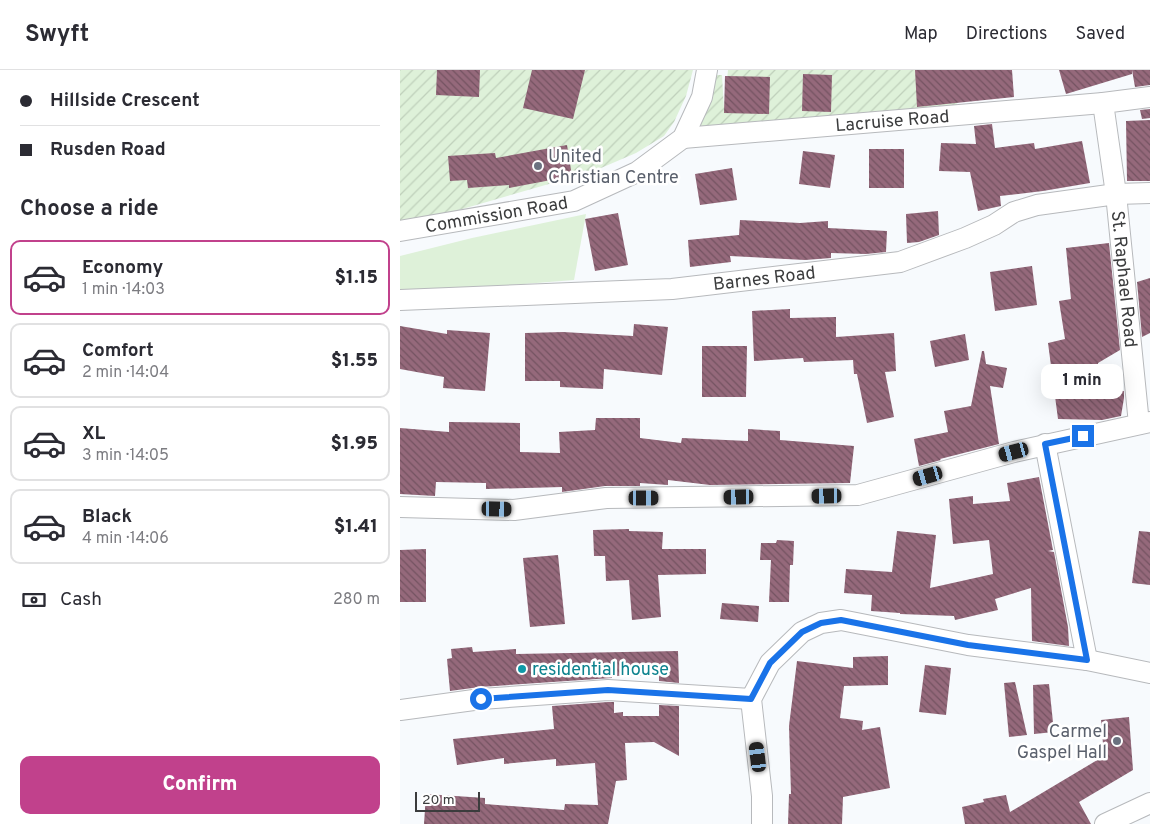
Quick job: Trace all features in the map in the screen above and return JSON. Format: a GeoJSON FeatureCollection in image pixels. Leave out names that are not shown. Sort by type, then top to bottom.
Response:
{"type":"FeatureCollection","features":[{"type":"Feature","properties":{"kind":"street","name":"Commission Road"},"geometry":{"type":"LineString","coordinates":[[400,231],[574,201],[637,172],[682,138],[702,97],[707,70]]}},
{"type":"Feature","properties":{"kind":"street","name":"Lacruise Road"},"geometry":{"type":"LineString","coordinates":[[682,138],[1103,103],[1150,97]]}},
{"type":"Feature","properties":{"kind":"street","name":"St. Raphael Road"},"geometry":{"type":"LineString","coordinates":[[1103,103],[1145,423]]}},
{"type":"Feature","properties":{"kind":"street","name":"Barnes Road"},"geometry":{"type":"LineString","coordinates":[[400,300],[672,289],[900,262],[965,238],[994,225],[1014,212],[1030,207],[1116,194],[1150,193]]}},
{"type":"Feature","properties":{"kind":"street"},"geometry":{"type":"LineString","coordinates":[[400,507],[514,510],[606,498],[858,495],[1045,444],[1145,423]]}},
{"type":"Feature","properties":{"kind":"street"},"geometry":{"type":"LineString","coordinates":[[1045,444],[1087,660]]}},
{"type":"Feature","properties":{"kind":"street"},"geometry":{"type":"LineString","coordinates":[[762,824],[762,796],[751,699],[770,663],[802,632],[821,623],[841,620],[968,645],[1087,660],[1150,672]]}},
{"type":"Feature","properties":{"kind":"street"},"geometry":{"type":"LineString","coordinates":[[400,710],[481,699],[608,690],[751,699]]}},
{"type":"Feature","properties":{"kind":"street"},"geometry":{"type":"LineString","coordinates":[[1105,824],[1150,803]]}},
{"type":"Feature","properties":{"kind":"green space"},"geometry":{"type":"Polygon","coordinates":[[[400,70],[693,70],[686,96],[674,122],[664,136],[636,153],[594,171],[400,227],[400,70]]]}},
{"type":"Feature","properties":{"kind":"green space"},"geometry":{"type":"Polygon","coordinates":[[[728,70],[955,70],[957,106],[685,137],[708,75],[722,75],[724,109],[728,70]]]}},
{"type":"Feature","properties":{"kind":"green space"},"geometry":{"type":"Polygon","coordinates":[[[586,214],[574,280],[400,294],[400,256],[472,238],[586,214]]]}},
{"type":"Feature","properties":{"kind":"building"},"geometry":{"type":"Polygon","coordinates":[[[437,70],[480,70],[479,97],[436,95],[437,70]]]}},
{"type":"Feature","properties":{"kind":"building"},"geometry":{"type":"Polygon","coordinates":[[[532,70],[585,70],[573,119],[523,108],[532,70]]]}},
{"type":"Feature","properties":{"kind":"building"},"geometry":{"type":"Polygon","coordinates":[[[915,70],[1012,70],[1014,97],[917,107],[915,70]]]}},
{"type":"Feature","properties":{"kind":"building"},"geometry":{"type":"Polygon","coordinates":[[[1059,70],[1132,70],[1132,74],[1066,94],[1059,70]]]}},
{"type":"Feature","properties":{"kind":"building"},"geometry":{"type":"Polygon","coordinates":[[[1132,70],[1150,70],[1150,85],[1135,87],[1132,70]]]}},
{"type":"Feature","properties":{"kind":"building"},"geometry":{"type":"Polygon","coordinates":[[[803,74],[832,75],[831,112],[802,111],[803,74]]]}},
{"type":"Feature","properties":{"kind":"building"},"geometry":{"type":"Polygon","coordinates":[[[725,76],[770,77],[769,114],[724,113],[725,76]]]}},
{"type":"Feature","properties":{"kind":"building"},"geometry":{"type":"Polygon","coordinates":[[[1150,109],[1150,118],[1142,119],[1140,110],[1150,109]]]}},
{"type":"Feature","properties":{"kind":"building"},"geometry":{"type":"Polygon","coordinates":[[[1150,120],[1150,181],[1127,181],[1126,121],[1150,120]]]}},
{"type":"Feature","properties":{"kind":"building"},"geometry":{"type":"Polygon","coordinates":[[[992,124],[995,148],[1034,143],[1035,149],[1082,141],[1090,183],[1000,196],[1001,206],[978,211],[970,172],[939,171],[941,143],[976,144],[974,126],[992,124]]]}},
{"type":"Feature","properties":{"kind":"building"},"geometry":{"type":"Polygon","coordinates":[[[567,145],[572,176],[509,188],[509,185],[468,188],[467,180],[450,181],[448,156],[495,153],[496,158],[567,145]]]}},
{"type":"Feature","properties":{"kind":"building"},"geometry":{"type":"Polygon","coordinates":[[[869,149],[904,149],[904,188],[869,188],[869,149]]]}},
{"type":"Feature","properties":{"kind":"building"},"geometry":{"type":"Polygon","coordinates":[[[803,151],[835,155],[830,188],[799,184],[803,151]]]}},
{"type":"Feature","properties":{"kind":"building"},"geometry":{"type":"Polygon","coordinates":[[[732,168],[737,200],[700,205],[695,174],[732,168]]]}},
{"type":"Feature","properties":{"kind":"building"},"geometry":{"type":"Polygon","coordinates":[[[938,211],[939,235],[919,242],[907,243],[906,214],[938,211]]]}},
{"type":"Feature","properties":{"kind":"building"},"geometry":{"type":"Polygon","coordinates":[[[618,213],[628,265],[595,271],[585,219],[618,213]]]}},
{"type":"Feature","properties":{"kind":"building"},"geometry":{"type":"Polygon","coordinates":[[[740,220],[800,223],[828,221],[828,228],[887,231],[886,252],[866,254],[831,253],[831,258],[805,260],[730,256],[731,262],[690,267],[688,240],[739,235],[740,220]]]}},
{"type":"Feature","properties":{"kind":"building"},"geometry":{"type":"Polygon","coordinates":[[[1109,243],[1120,350],[1098,363],[1099,394],[1124,391],[1121,416],[1102,420],[1058,419],[1048,343],[1065,339],[1059,301],[1071,299],[1066,248],[1109,243]]]}},
{"type":"Feature","properties":{"kind":"building"},"geometry":{"type":"Polygon","coordinates":[[[1032,266],[1037,305],[995,311],[990,272],[1032,266]]]}},
{"type":"Feature","properties":{"kind":"building"},"geometry":{"type":"Polygon","coordinates":[[[1150,278],[1150,333],[1142,337],[1137,282],[1150,278]]]}},
{"type":"Feature","properties":{"kind":"building"},"geometry":{"type":"Polygon","coordinates":[[[790,309],[790,318],[836,317],[836,337],[894,333],[896,371],[885,372],[894,417],[867,423],[857,374],[854,374],[853,360],[804,362],[803,358],[754,361],[752,311],[790,309]]]}},
{"type":"Feature","properties":{"kind":"building"},"geometry":{"type":"Polygon","coordinates":[[[634,324],[668,327],[662,375],[604,369],[603,389],[560,387],[560,381],[525,381],[525,333],[563,332],[633,336],[634,324]]]}},
{"type":"Feature","properties":{"kind":"building"},"geometry":{"type":"Polygon","coordinates":[[[400,326],[447,334],[447,330],[490,333],[485,391],[443,388],[444,377],[400,369],[400,326]]]}},
{"type":"Feature","properties":{"kind":"building"},"geometry":{"type":"Polygon","coordinates":[[[965,334],[969,360],[935,367],[930,341],[965,334]]]}},
{"type":"Feature","properties":{"kind":"building"},"geometry":{"type":"Polygon","coordinates":[[[702,346],[747,346],[746,397],[702,397],[702,346]]]}},
{"type":"Feature","properties":{"kind":"building"},"geometry":{"type":"Polygon","coordinates":[[[982,351],[984,351],[986,364],[1007,368],[1003,388],[990,386],[999,444],[919,466],[914,439],[948,432],[944,411],[971,406],[982,351]]]}},
{"type":"Feature","properties":{"kind":"building"},"geometry":{"type":"Polygon","coordinates":[[[596,418],[640,418],[640,438],[681,443],[682,438],[748,441],[748,429],[780,431],[780,440],[854,446],[850,483],[710,485],[668,480],[668,485],[640,483],[640,486],[605,486],[562,492],[562,487],[486,489],[486,483],[436,482],[435,496],[400,494],[400,428],[449,432],[449,422],[520,423],[520,452],[560,453],[559,432],[595,430],[596,418]]]}},
{"type":"Feature","properties":{"kind":"building"},"geometry":{"type":"Polygon","coordinates":[[[1039,477],[1053,550],[1048,551],[1054,552],[1068,627],[1069,646],[1032,641],[1031,588],[995,599],[998,610],[955,620],[954,616],[871,611],[872,595],[844,593],[846,569],[892,572],[897,531],[936,535],[930,588],[993,574],[989,540],[953,544],[949,499],[973,496],[973,504],[1010,501],[1007,483],[1039,477]]]}},
{"type":"Feature","properties":{"kind":"building"},"geometry":{"type":"Polygon","coordinates":[[[629,529],[629,531],[663,532],[662,549],[706,549],[706,574],[658,575],[661,617],[632,620],[629,580],[606,581],[605,556],[594,556],[593,530],[629,529]]]}},
{"type":"Feature","properties":{"kind":"building"},"geometry":{"type":"Polygon","coordinates":[[[1139,531],[1150,532],[1150,585],[1132,583],[1139,531]]]}},
{"type":"Feature","properties":{"kind":"building"},"geometry":{"type":"Polygon","coordinates":[[[777,540],[794,541],[793,565],[790,565],[789,602],[769,602],[771,560],[760,560],[761,543],[776,543],[777,540]]]}},
{"type":"Feature","properties":{"kind":"building"},"geometry":{"type":"Polygon","coordinates":[[[426,549],[426,602],[400,602],[400,550],[426,549]]]}},
{"type":"Feature","properties":{"kind":"building"},"geometry":{"type":"Polygon","coordinates":[[[558,555],[565,624],[530,627],[523,558],[558,555]]]}},
{"type":"Feature","properties":{"kind":"building"},"geometry":{"type":"Polygon","coordinates":[[[722,603],[759,606],[758,622],[720,619],[722,603]]]}},
{"type":"Feature","properties":{"kind":"building"},"geometry":{"type":"Polygon","coordinates":[[[472,647],[473,652],[516,649],[516,654],[678,651],[679,683],[659,681],[659,675],[612,676],[612,678],[480,687],[450,691],[447,659],[452,658],[451,649],[472,647]]]}},
{"type":"Feature","properties":{"kind":"building"},"geometry":{"type":"Polygon","coordinates":[[[888,656],[888,685],[844,686],[840,718],[863,721],[862,730],[880,727],[890,788],[843,797],[842,824],[788,824],[789,794],[791,794],[789,726],[797,661],[853,668],[853,657],[888,656]]]}},
{"type":"Feature","properties":{"kind":"building"},"geometry":{"type":"Polygon","coordinates":[[[925,665],[951,668],[946,715],[919,712],[925,665]]]}},
{"type":"Feature","properties":{"kind":"building"},"geometry":{"type":"Polygon","coordinates":[[[1015,682],[1027,735],[1009,737],[1004,683],[1015,682]]]}},
{"type":"Feature","properties":{"kind":"building"},"geometry":{"type":"Polygon","coordinates":[[[1049,684],[1054,732],[1034,734],[1033,685],[1049,684]]]}},
{"type":"Feature","properties":{"kind":"building"},"geometry":{"type":"Polygon","coordinates":[[[614,702],[614,713],[623,712],[623,716],[659,716],[659,705],[679,706],[679,756],[654,742],[625,743],[627,780],[616,781],[608,824],[424,824],[426,794],[485,798],[485,804],[564,810],[565,804],[598,805],[595,763],[556,766],[556,759],[504,764],[504,758],[457,765],[453,739],[554,729],[552,706],[614,702]]]}},
{"type":"Feature","properties":{"kind":"building"},"geometry":{"type":"Polygon","coordinates":[[[1129,717],[1133,770],[1079,802],[1091,824],[965,824],[962,807],[984,802],[983,799],[1006,795],[1010,812],[1104,756],[1101,720],[1129,717]]]}},
{"type":"Feature","properties":{"kind":"place","name":"United Christian Centre"},"geometry":{"type":"Point","coordinates":[538,166]}},
{"type":"Feature","properties":{"kind":"place","name":"residential house"},"geometry":{"type":"Point","coordinates":[522,669]}},
{"type":"Feature","properties":{"kind":"place","name":"Carmel Gaspel Hall"},"geometry":{"type":"Point","coordinates":[1117,741]}},
{"type":"Feature","properties":{"kind":"route"},"geometry":{"type":"LineString","coordinates":[[481,699],[608,690],[751,699],[770,663],[787,645],[802,632],[821,623],[841,620],[968,645],[1087,660],[1045,444],[1083,436]]}}]}
